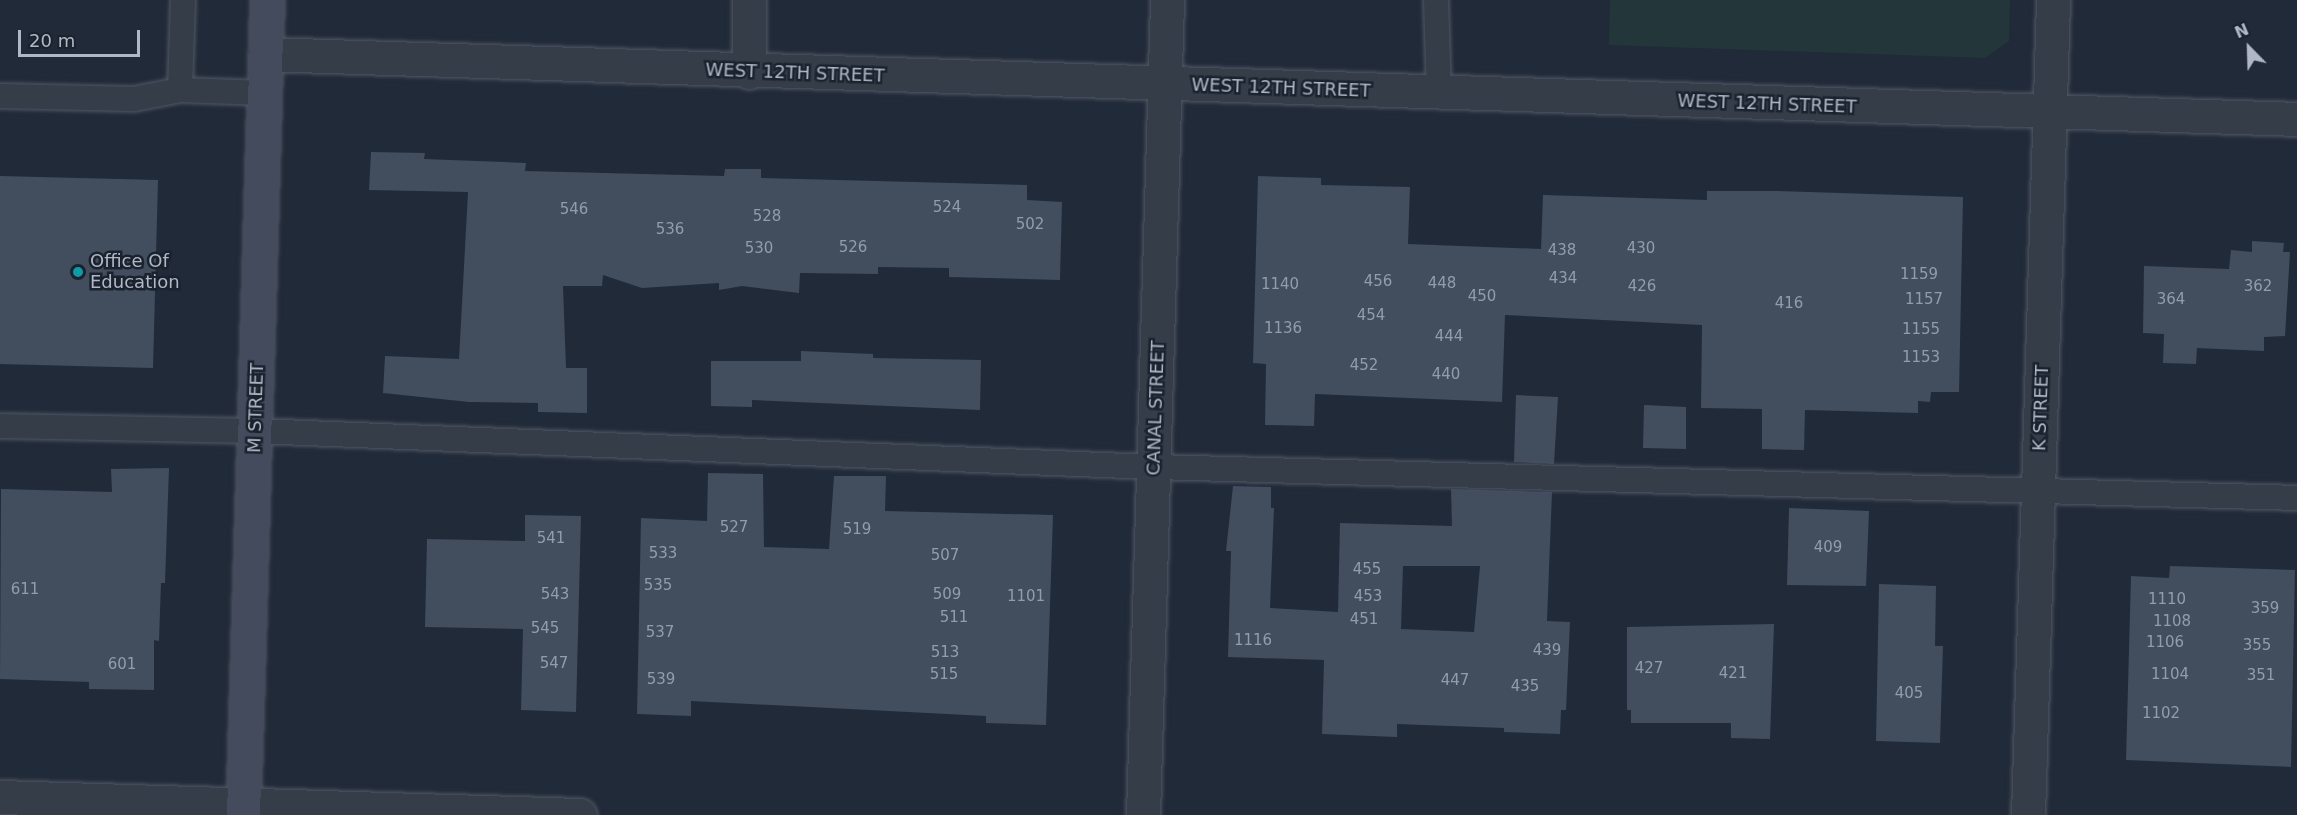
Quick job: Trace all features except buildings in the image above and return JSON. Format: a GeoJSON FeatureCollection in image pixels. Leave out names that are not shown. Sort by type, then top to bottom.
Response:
{"type":"FeatureCollection","features":[{"type":"Feature","properties":{"kind":"street","name":"M STREET"},"geometry":{"type":"LineString","coordinates":[[243,810],[267,0]]}},
{"type":"Feature","properties":{"kind":"street"},"geometry":{"type":"LineString","coordinates":[[749,0],[749,72]]}},
{"type":"Feature","properties":{"kind":"street","name":"CANAL STREET"},"geometry":{"type":"LineString","coordinates":[[1143,815],[1167,0]]}},
{"type":"Feature","properties":{"kind":"street","name":"K STREET"},"geometry":{"type":"LineString","coordinates":[[2028,815],[2053,0]]}},
{"type":"Feature","properties":{"kind":"street","name":"WEST 12TH STREET"},"geometry":{"type":"LineString","coordinates":[[265,54],[749,72],[2297,119]]}},
{"type":"Feature","properties":{"kind":"street"},"geometry":{"type":"LineString","coordinates":[[0,797],[243,810],[580,815]]}},
{"type":"Feature","properties":{"kind":"lane"},"geometry":{"type":"LineString","coordinates":[[180,90],[183,0]]}},
{"type":"Feature","properties":{"kind":"lane"},"geometry":{"type":"LineString","coordinates":[[1436,0],[1439,93]]}},
{"type":"Feature","properties":{"kind":"lane"},"geometry":{"type":"LineString","coordinates":[[0,96],[134,99],[180,90],[265,93]]}},
{"type":"Feature","properties":{"kind":"lane"},"geometry":{"type":"LineString","coordinates":[[0,426],[256,431],[1154,467],[2297,498]]}},
{"type":"Feature","properties":{"kind":"green space"},"geometry":{"type":"Polygon","coordinates":[[[1610,0],[2010,0],[2009,41],[1985,58],[1609,45],[1610,0]]]}},
{"type":"Feature","properties":{"kind":"place","name":"Office Of Education"},"geometry":{"type":"Point","coordinates":[78,272]}}]}
